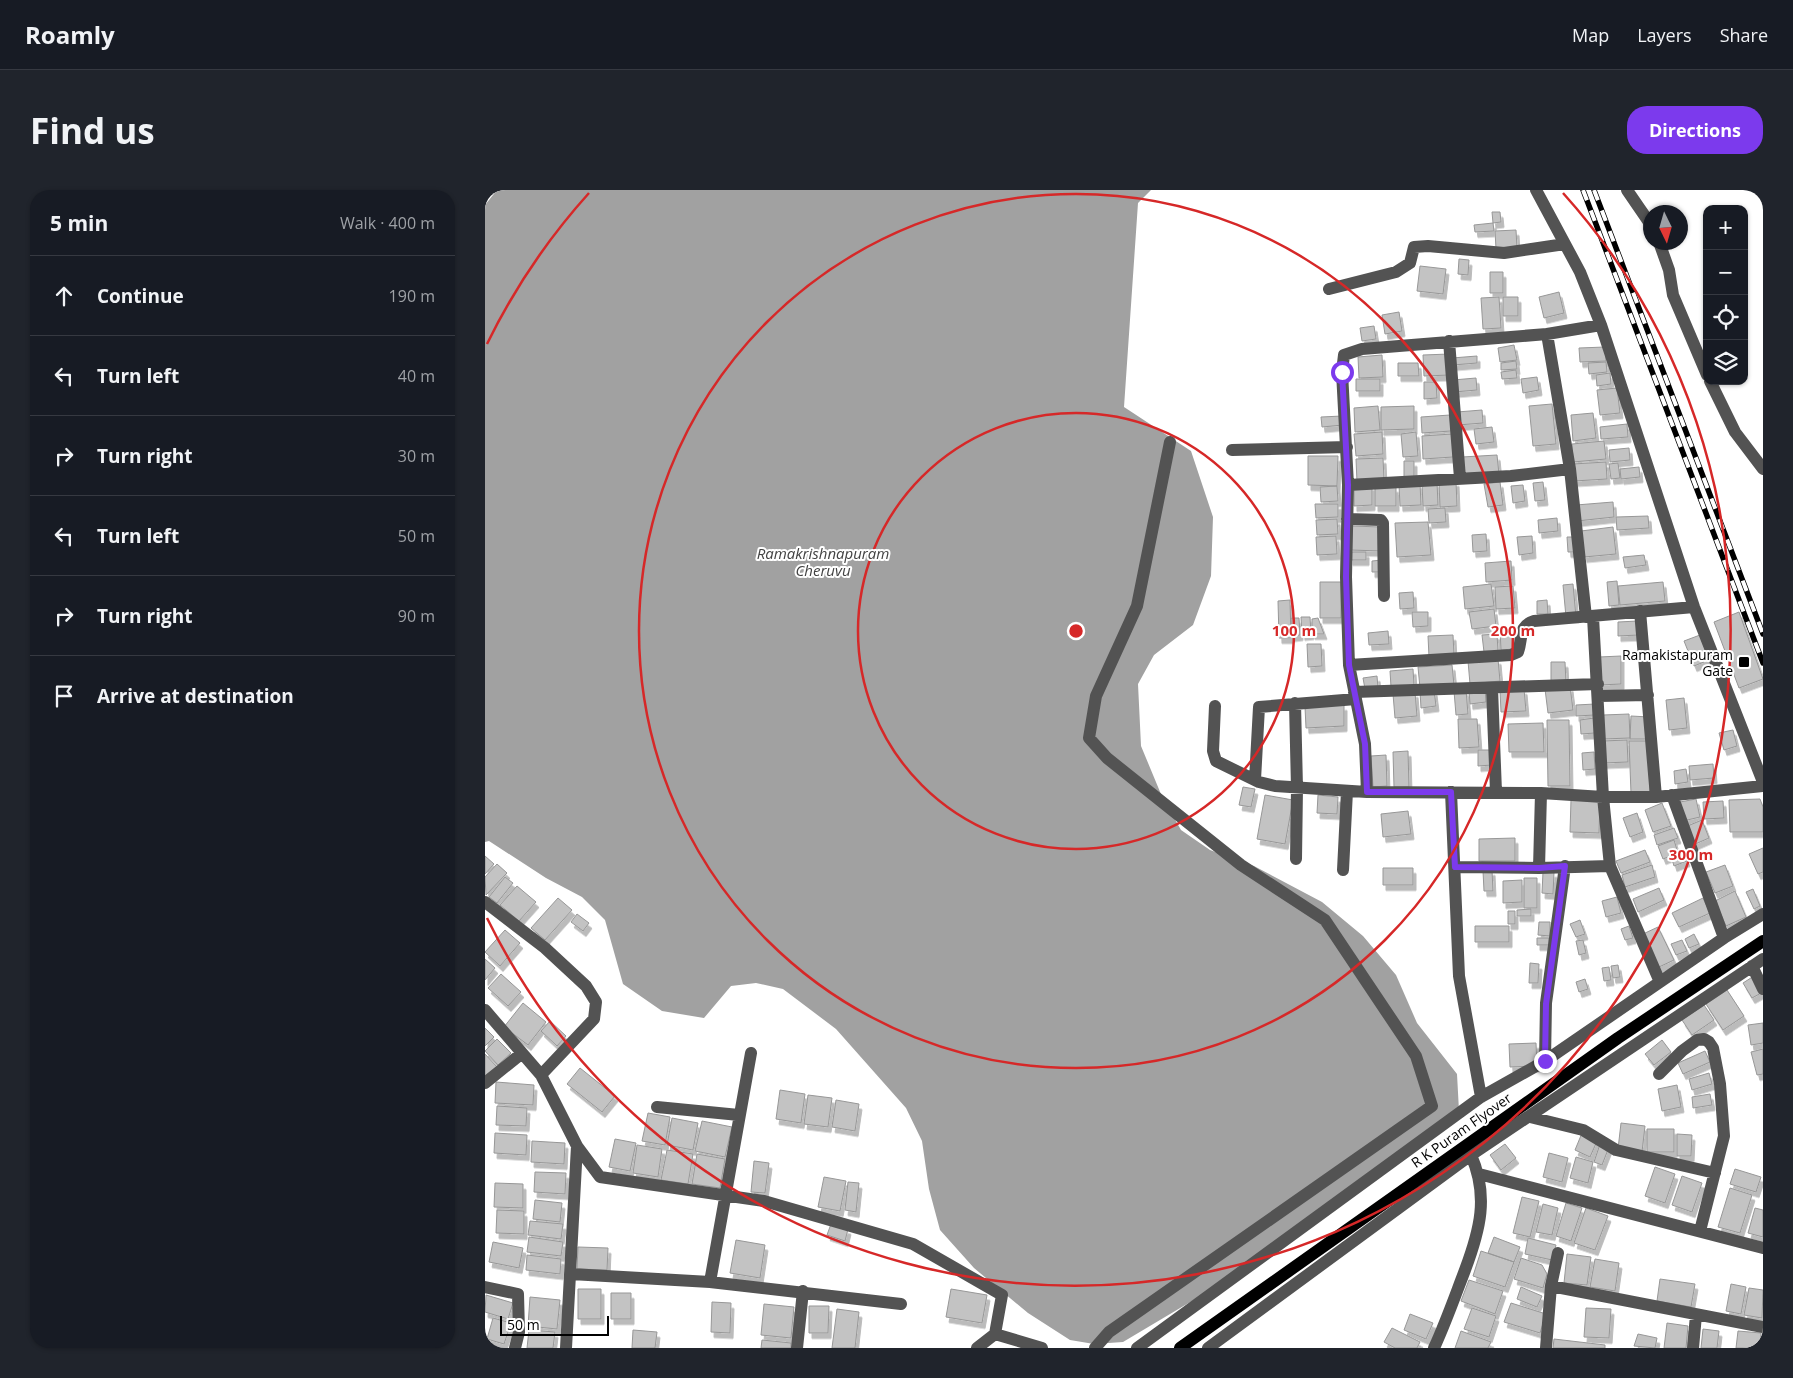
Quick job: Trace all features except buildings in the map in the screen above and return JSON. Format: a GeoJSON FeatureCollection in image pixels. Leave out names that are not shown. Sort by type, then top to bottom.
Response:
{"type":"FeatureCollection","features":[{"type":"Feature","properties":{"kind":"main road","name":"R K Puram Flyover"},"geometry":{"type":"LineString","coordinates":[[1180,1348],[1618,1038],[1763,941]]}},
{"type":"Feature","properties":{"kind":"street"},"geometry":{"type":"LineString","coordinates":[[1536,190],[1579,272],[1601,325],[1694,608],[1763,782]]}},
{"type":"Feature","properties":{"kind":"street"},"geometry":{"type":"LineString","coordinates":[[1627,190],[1643,213]]}},
{"type":"Feature","properties":{"kind":"street"},"geometry":{"type":"LineString","coordinates":[[1329,289],[1396,272],[1410,263],[1414,247],[1428,246],[1504,253],[1565,244]]}},
{"type":"Feature","properties":{"kind":"street"},"geometry":{"type":"LineString","coordinates":[[1662,250],[1669,270],[1673,295],[1703,366]]}},
{"type":"Feature","properties":{"kind":"street"},"geometry":{"type":"LineString","coordinates":[[1367,792],[1365,744],[1349,665],[1346,577],[1348,485],[1342,372],[1344,354],[1363,349],[1547,334],[1601,325]]}},
{"type":"Feature","properties":{"kind":"street"},"geometry":{"type":"LineString","coordinates":[[1547,334],[1570,469],[1599,690],[1603,797],[1610,866],[1660,982]]}},
{"type":"Feature","properties":{"kind":"street"},"geometry":{"type":"LineString","coordinates":[[1449,341],[1460,478]]}},
{"type":"Feature","properties":{"kind":"street"},"geometry":{"type":"LineString","coordinates":[[1712,385],[1735,432],[1763,470]]}},
{"type":"Feature","properties":{"kind":"street"},"geometry":{"type":"LineString","coordinates":[[1171,442],[1137,606],[1096,696],[1089,738],[1107,758],[1241,865],[1325,920],[1416,1056],[1432,1106],[1443,1125]]}},
{"type":"Feature","properties":{"kind":"street"},"geometry":{"type":"LineString","coordinates":[[1232,450],[1347,447]]}},
{"type":"Feature","properties":{"kind":"street"},"geometry":{"type":"LineString","coordinates":[[1348,485],[1511,476],[1570,469]]}},
{"type":"Feature","properties":{"kind":"street"},"geometry":{"type":"LineString","coordinates":[[1347,519],[1381,520],[1383,523],[1384,596]]}},
{"type":"Feature","properties":{"kind":"street"},"geometry":{"type":"LineString","coordinates":[[1349,665],[1511,655],[1518,652],[1522,629],[1526,623],[1640,611],[1694,608]]}},
{"type":"Feature","properties":{"kind":"street"},"geometry":{"type":"LineString","coordinates":[[1640,611],[1655,797]]}},
{"type":"Feature","properties":{"kind":"street"},"geometry":{"type":"LineString","coordinates":[[1255,780],[1257,710],[1264,705],[1355,696],[1491,688],[1599,690],[1648,694]]}},
{"type":"Feature","properties":{"kind":"street"},"geometry":{"type":"LineString","coordinates":[[1491,688],[1497,792]]}},
{"type":"Feature","properties":{"kind":"street"},"geometry":{"type":"LineString","coordinates":[[1295,703],[1296,859]]}},
{"type":"Feature","properties":{"kind":"street"},"geometry":{"type":"LineString","coordinates":[[1215,706],[1213,752],[1216,761],[1255,780],[1275,786],[1367,792],[1541,792],[1603,797],[1655,797],[1763,786]]}},
{"type":"Feature","properties":{"kind":"street"},"geometry":{"type":"LineString","coordinates":[[1343,870],[1347,790]]}},
{"type":"Feature","properties":{"kind":"street"},"geometry":{"type":"LineString","coordinates":[[1451,792],[1459,976],[1481,1097]]}},
{"type":"Feature","properties":{"kind":"street"},"geometry":{"type":"LineString","coordinates":[[1539,868],[1541,792]]}},
{"type":"Feature","properties":{"kind":"street"},"geometry":{"type":"LineString","coordinates":[[1672,795],[1724,938]]}},
{"type":"Feature","properties":{"kind":"street"},"geometry":{"type":"LineString","coordinates":[[1545,1061],[1546,1004],[1565,866]]}},
{"type":"Feature","properties":{"kind":"street"},"geometry":{"type":"LineString","coordinates":[[1455,867],[1539,868],[1610,866]]}},
{"type":"Feature","properties":{"kind":"street"},"geometry":{"type":"LineString","coordinates":[[486,905],[545,948],[586,986],[596,1002],[594,1019],[541,1075]]}},
{"type":"Feature","properties":{"kind":"street"},"geometry":{"type":"LineString","coordinates":[[1137,1348],[1481,1097],[1545,1061],[1724,938],[1763,914]]}},
{"type":"Feature","properties":{"kind":"street"},"geometry":{"type":"LineString","coordinates":[[1208,1348],[1471,1155],[1763,959]]}},
{"type":"Feature","properties":{"kind":"street"},"geometry":{"type":"LineString","coordinates":[[1752,966],[1763,989]]}},
{"type":"Feature","properties":{"kind":"street"},"geometry":{"type":"LineString","coordinates":[[485,1010],[541,1075],[577,1146],[600,1177],[764,1201],[913,1244],[1002,1295],[995,1334],[977,1348]]}},
{"type":"Feature","properties":{"kind":"street"},"geometry":{"type":"LineString","coordinates":[[1659,1074],[1682,1050],[1697,1040],[1704,1039],[1713,1048],[1724,1125],[1723,1144],[1700,1231]]}},
{"type":"Feature","properties":{"kind":"street"},"geometry":{"type":"LineString","coordinates":[[710,1282],[724,1195],[751,1053]]}},
{"type":"Feature","properties":{"kind":"street"},"geometry":{"type":"LineString","coordinates":[[485,1083],[521,1054]]}},
{"type":"Feature","properties":{"kind":"street"},"geometry":{"type":"LineString","coordinates":[[1095,1348],[1109,1332],[1432,1106]]}},
{"type":"Feature","properties":{"kind":"street"},"geometry":{"type":"LineString","coordinates":[[657,1107],[739,1115]]}},
{"type":"Feature","properties":{"kind":"street"},"geometry":{"type":"LineString","coordinates":[[1530,1117],[1583,1130],[1616,1150],[1715,1173]]}},
{"type":"Feature","properties":{"kind":"street"},"geometry":{"type":"LineString","coordinates":[[566,1348],[577,1146]]}},
{"type":"Feature","properties":{"kind":"street"},"geometry":{"type":"LineString","coordinates":[[1434,1348],[1456,1298],[1479,1231],[1481,1219],[1479,1174],[1471,1155]]}},
{"type":"Feature","properties":{"kind":"street"},"geometry":{"type":"LineString","coordinates":[[1479,1174],[1763,1248]]}},
{"type":"Feature","properties":{"kind":"street"},"geometry":{"type":"LineString","coordinates":[[1546,1348],[1551,1286],[1558,1253]]}},
{"type":"Feature","properties":{"kind":"street"},"geometry":{"type":"LineString","coordinates":[[571,1274],[710,1282],[803,1291],[901,1304]]}},
{"type":"Feature","properties":{"kind":"street"},"geometry":{"type":"LineString","coordinates":[[1551,1286],[1763,1327]]}},
{"type":"Feature","properties":{"kind":"street"},"geometry":{"type":"LineString","coordinates":[[485,1287],[518,1294],[519,1332],[515,1348]]}},
{"type":"Feature","properties":{"kind":"street"},"geometry":{"type":"LineString","coordinates":[[797,1348],[803,1291]]}},
{"type":"Feature","properties":{"kind":"street"},"geometry":{"type":"LineString","coordinates":[[1693,1348],[1695,1315]]}},
{"type":"Feature","properties":{"kind":"street"},"geometry":{"type":"LineString","coordinates":[[995,1334],[1042,1348]]}},
{"type":"Feature","properties":{"kind":"water","name":"Ramakrishnapuram Cheruvu"},"geometry":{"type":"Polygon","coordinates":[[[497,190],[1151,190],[1138,203],[1124,407],[1191,451],[1213,517],[1211,576],[1193,625],[1154,655],[1138,684],[1141,746],[1163,799],[1181,830],[1210,850],[1254,866],[1322,902],[1363,936],[1396,975],[1417,1023],[1457,1074],[1459,1111],[1202,1295],[1123,1342],[1094,1344],[1070,1340],[1028,1313],[974,1268],[940,1230],[929,1189],[922,1141],[906,1108],[836,1029],[783,989],[756,983],[731,986],[704,1018],[662,1011],[623,984],[605,920],[582,897],[546,878],[489,841],[485,842],[485,205],[497,190]]]}},
{"type":"Feature","properties":{"kind":"railway"},"geometry":{"type":"LineString","coordinates":[[1583,190],[1763,663]]}},
{"type":"Feature","properties":{"kind":"railway"},"geometry":{"type":"LineString","coordinates":[[1594,190],[1763,634]]}},
{"type":"Feature","properties":{"kind":"place","name":"Ramakistapuram Gate"},"geometry":{"type":"Point","coordinates":[1744,662]}},
{"type":"Feature","properties":{"kind":"route"},"geometry":{"type":"LineString","coordinates":[[1342,372],[1348,485],[1346,577],[1349,665],[1365,744],[1367,792],[1451,792],[1455,867],[1539,868],[1565,866],[1546,1004],[1545,1061]]}}]}
